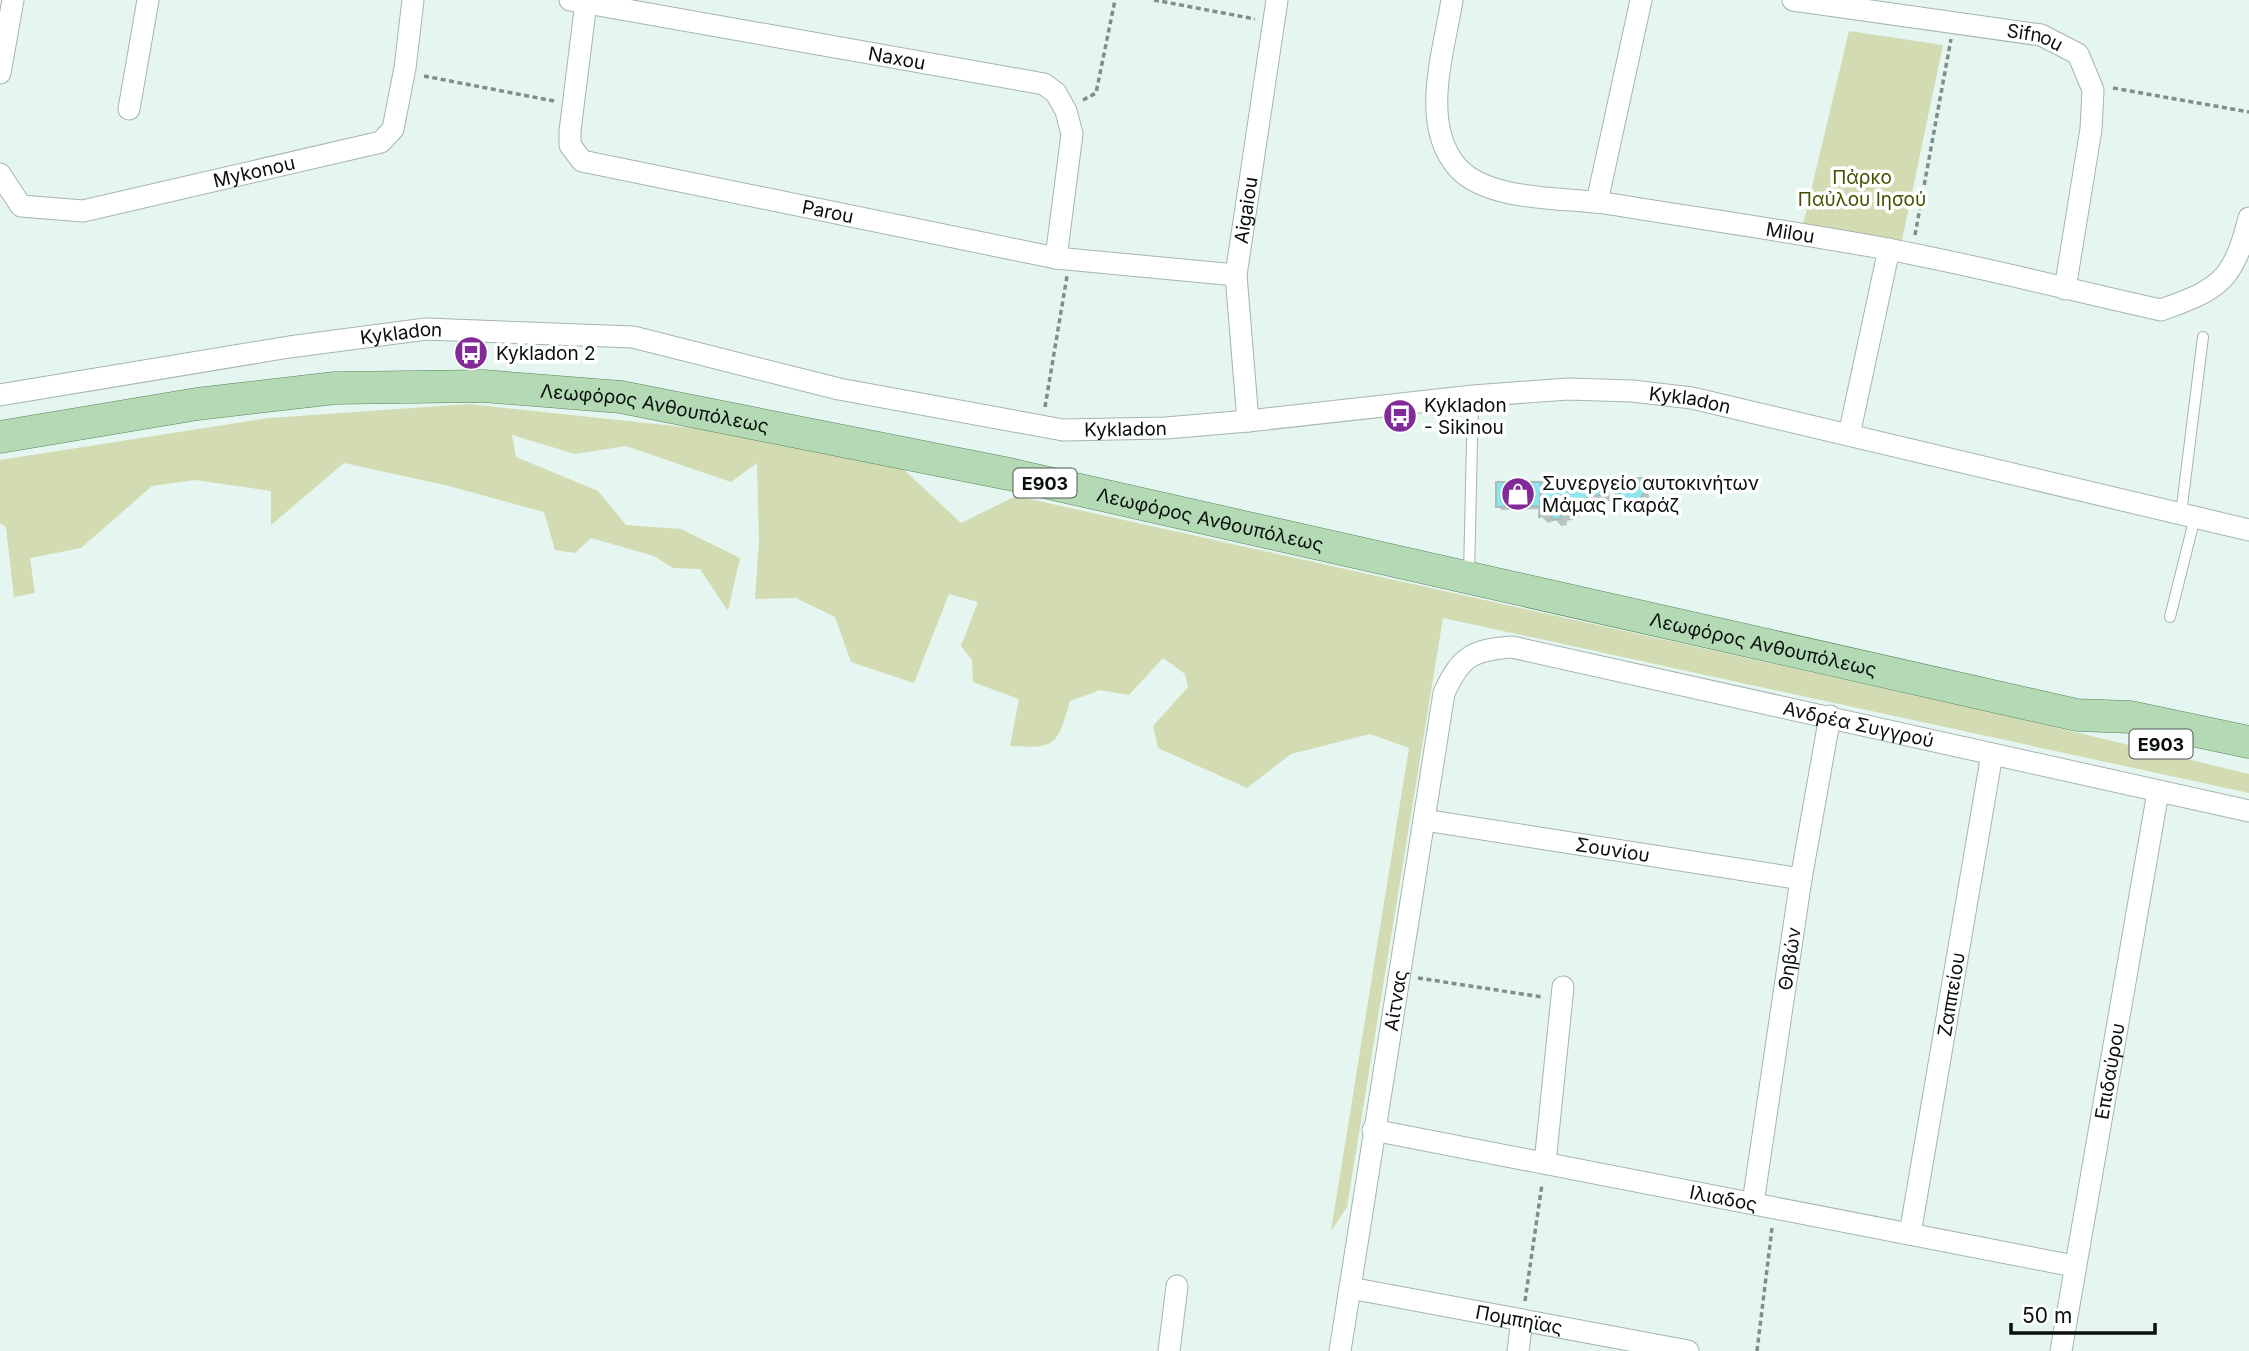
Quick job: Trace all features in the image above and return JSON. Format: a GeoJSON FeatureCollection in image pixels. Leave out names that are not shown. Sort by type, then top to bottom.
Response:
{"type":"FeatureCollection","features":[{"type":"Feature","properties":{"kind":"main road","name":"Λεωφόρος Ανθουπόλεως"},"geometry":{"type":"LineString","coordinates":[[0,437],[197,404],[335,388],[483,386],[621,397],[1009,474],[2077,715],[2130,717],[2249,742]]}},
{"type":"Feature","properties":{"kind":"main road","name":"Λεωφόρος Ανθουπόλεως"},"geometry":{"type":"LineString","coordinates":[[2077,715],[2125,737],[2249,762]]}},
{"type":"Feature","properties":{"kind":"street"},"geometry":{"type":"LineString","coordinates":[[0,73],[13,0]]}},
{"type":"Feature","properties":{"kind":"street"},"geometry":{"type":"LineString","coordinates":[[129,109],[148,0]]}},
{"type":"Feature","properties":{"kind":"street","name":"Mykonou"},"geometry":{"type":"LineString","coordinates":[[0,174],[21,205],[83,211],[381,142],[393,129],[404,73],[413,0]]}},
{"type":"Feature","properties":{"kind":"street","name":"Aigaiou"},"geometry":{"type":"LineString","coordinates":[[1248,421],[1236,275],[1278,0]]}},
{"type":"Feature","properties":{"kind":"street","name":"Milou"},"geometry":{"type":"LineString","coordinates":[[1452,0],[1436,110],[1442,142],[1457,167],[1473,182],[1502,191],[1597,202],[1889,249],[2161,310],[2195,298],[2220,284],[2240,253],[2249,218]]}},
{"type":"Feature","properties":{"kind":"street"},"geometry":{"type":"LineString","coordinates":[[1597,202],[1641,0]]}},
{"type":"Feature","properties":{"kind":"street","name":"Sifnou"},"geometry":{"type":"LineString","coordinates":[[1793,0],[2041,35],[2078,54],[2090,84],[2091,129],[2065,289]]}},
{"type":"Feature","properties":{"kind":"street","name":"Naxou"},"geometry":{"type":"LineString","coordinates":[[578,1],[1044,84],[1056,93],[1066,111]]}},
{"type":"Feature","properties":{"kind":"street","name":"Parou"},"geometry":{"type":"LineString","coordinates":[[578,1],[570,145],[582,161],[1063,259],[1236,275]]}},
{"type":"Feature","properties":{"kind":"street"},"geometry":{"type":"LineString","coordinates":[[1063,259],[1072,134],[1066,111]]}},
{"type":"Feature","properties":{"kind":"street"},"geometry":{"type":"LineString","coordinates":[[1849,435],[1889,249]]}},
{"type":"Feature","properties":{"kind":"street","name":"Kykladon"},"geometry":{"type":"LineString","coordinates":[[0,395],[26,393],[289,347],[426,329],[633,337],[839,388],[1063,430],[1166,428],[1473,396],[1568,389],[1632,391],[1692,398],[2249,530]]}},
{"type":"Feature","properties":{"kind":"street","name":"Ανδρέα Συγγρού"},"geometry":{"type":"LineString","coordinates":[[1467,656],[1488,649],[1512,647],[2249,811]]}},
{"type":"Feature","properties":{"kind":"street","name":"Αίτνας"},"geometry":{"type":"LineString","coordinates":[[1340,1351],[1444,693],[1467,656]]}},
{"type":"Feature","properties":{"kind":"street","name":"Θηβών"},"geometry":{"type":"LineString","coordinates":[[1753,1203],[1801,879],[1830,716]]}},
{"type":"Feature","properties":{"kind":"street","name":"Ζαππείου"},"geometry":{"type":"LineString","coordinates":[[1910,1234],[1992,754]]}},
{"type":"Feature","properties":{"kind":"street","name":"Επιδαύρου"},"geometry":{"type":"LineString","coordinates":[[2061,1351],[2158,792]]}},
{"type":"Feature","properties":{"kind":"street","name":"Σουνίου"},"geometry":{"type":"LineString","coordinates":[[1424,820],[1801,879]]}},
{"type":"Feature","properties":{"kind":"street"},"geometry":{"type":"LineString","coordinates":[[1545,1163],[1562,994]]}},
{"type":"Feature","properties":{"kind":"street","name":"Ιλιαδος"},"geometry":{"type":"LineString","coordinates":[[1373,1130],[2074,1266]]}},
{"type":"Feature","properties":{"kind":"street"},"geometry":{"type":"LineString","coordinates":[[1169,1351],[1177,1286]]}},
{"type":"Feature","properties":{"kind":"street","name":"Πομπηϊας"},"geometry":{"type":"LineString","coordinates":[[1350,1288],[1688,1351]]}},
{"type":"Feature","properties":{"kind":"street"},"geometry":{"type":"LineString","coordinates":[[1518,1351],[1522,1320]]}},
{"type":"Feature","properties":{"kind":"lane"},"geometry":{"type":"LineString","coordinates":[[2170,617],[2188,516],[2203,337]]}},
{"type":"Feature","properties":{"kind":"lane"},"geometry":{"type":"LineString","coordinates":[[1469,579],[1473,396]]}},
{"type":"Feature","properties":{"kind":"path"},"geometry":{"type":"LineString","coordinates":[[1066,111],[1096,93],[1115,0]]}},
{"type":"Feature","properties":{"kind":"path"},"geometry":{"type":"LineString","coordinates":[[1154,0],[1274,23]]}},
{"type":"Feature","properties":{"kind":"path"},"geometry":{"type":"LineString","coordinates":[[1911,254],[1954,23]]}},
{"type":"Feature","properties":{"kind":"path"},"geometry":{"type":"LineString","coordinates":[[404,73],[573,104]]}},
{"type":"Feature","properties":{"kind":"path"},"geometry":{"type":"LineString","coordinates":[[2090,84],[2249,112]]}},
{"type":"Feature","properties":{"kind":"path"},"geometry":{"type":"LineString","coordinates":[[1041,426],[1063,259]]}},
{"type":"Feature","properties":{"kind":"path"},"geometry":{"type":"LineString","coordinates":[[1399,975],[1562,994]]}},
{"type":"Feature","properties":{"kind":"path"},"geometry":{"type":"LineString","coordinates":[[1522,1320],[1545,1163]]}},
{"type":"Feature","properties":{"kind":"path"},"geometry":{"type":"LineString","coordinates":[[1757,1351],[1774,1207]]}},
{"type":"Feature","properties":{"kind":"green space","name":"Πἀρκο Παὐλου Ιησού"},"geometry":{"type":"Polygon","coordinates":[[[1849,31],[1943,45],[1901,245],[1802,229],[1849,31]]]}},
{"type":"Feature","properties":{"kind":"green space"},"geometry":{"type":"Polygon","coordinates":[[[469,404],[759,435],[902,468],[961,523],[1016,496],[2012,717],[2249,774],[2249,793],[1443,618],[1347,1207],[1331,1231],[1409,748],[1370,734],[1291,754],[1247,788],[1158,748],[1153,726],[1188,687],[1185,674],[1163,658],[1129,695],[1100,690],[1070,701],[1062,727],[1053,741],[1046,745],[1010,746],[1019,699],[973,682],[972,660],[961,646],[978,602],[949,594],[914,683],[851,662],[835,617],[796,598],[755,599],[759,541],[757,463],[731,482],[626,446],[575,454],[512,435],[516,457],[598,491],[626,525],[681,529],[740,558],[728,611],[700,569],[673,568],[654,556],[591,538],[575,553],[555,550],[544,512],[449,486],[344,463],[271,525],[271,491],[195,480],[152,486],[81,548],[30,558],[35,593],[14,597],[6,527],[0,523],[0,460],[269,418],[469,404]]]}},
{"type":"Feature","properties":{"kind":"building"},"geometry":{"type":"Polygon","coordinates":[[[1643,478],[1645,492],[1639,500],[1616,501],[1616,479],[1643,478]]]}},
{"type":"Feature","properties":{"kind":"building"},"geometry":{"type":"Polygon","coordinates":[[[1602,479],[1604,494],[1587,498],[1589,506],[1573,508],[1573,511],[1561,514],[1561,518],[1553,520],[1550,513],[1539,517],[1541,482],[1602,479]]]}},
{"type":"Feature","properties":{"kind":"building","name":"Συνεργείο αυτοκινήτων Μάμας Γκαράζ"},"geometry":{"type":"Polygon","coordinates":[[[1496,482],[1541,482],[1540,506],[1496,507],[1496,482]]]}},
{"type":"Feature","properties":{"kind":"place","name":"Kykladon 2"},"geometry":{"type":"Point","coordinates":[471,353]}},
{"type":"Feature","properties":{"kind":"place","name":"Kykladon - Sikinou"},"geometry":{"type":"Point","coordinates":[1400,416]}},
{"type":"Feature","properties":{"kind":"place","name":"Συνεργείο αυτοκινήτων Μάμας Γκαράζ"},"geometry":{"type":"Point","coordinates":[1518,494]}}]}
